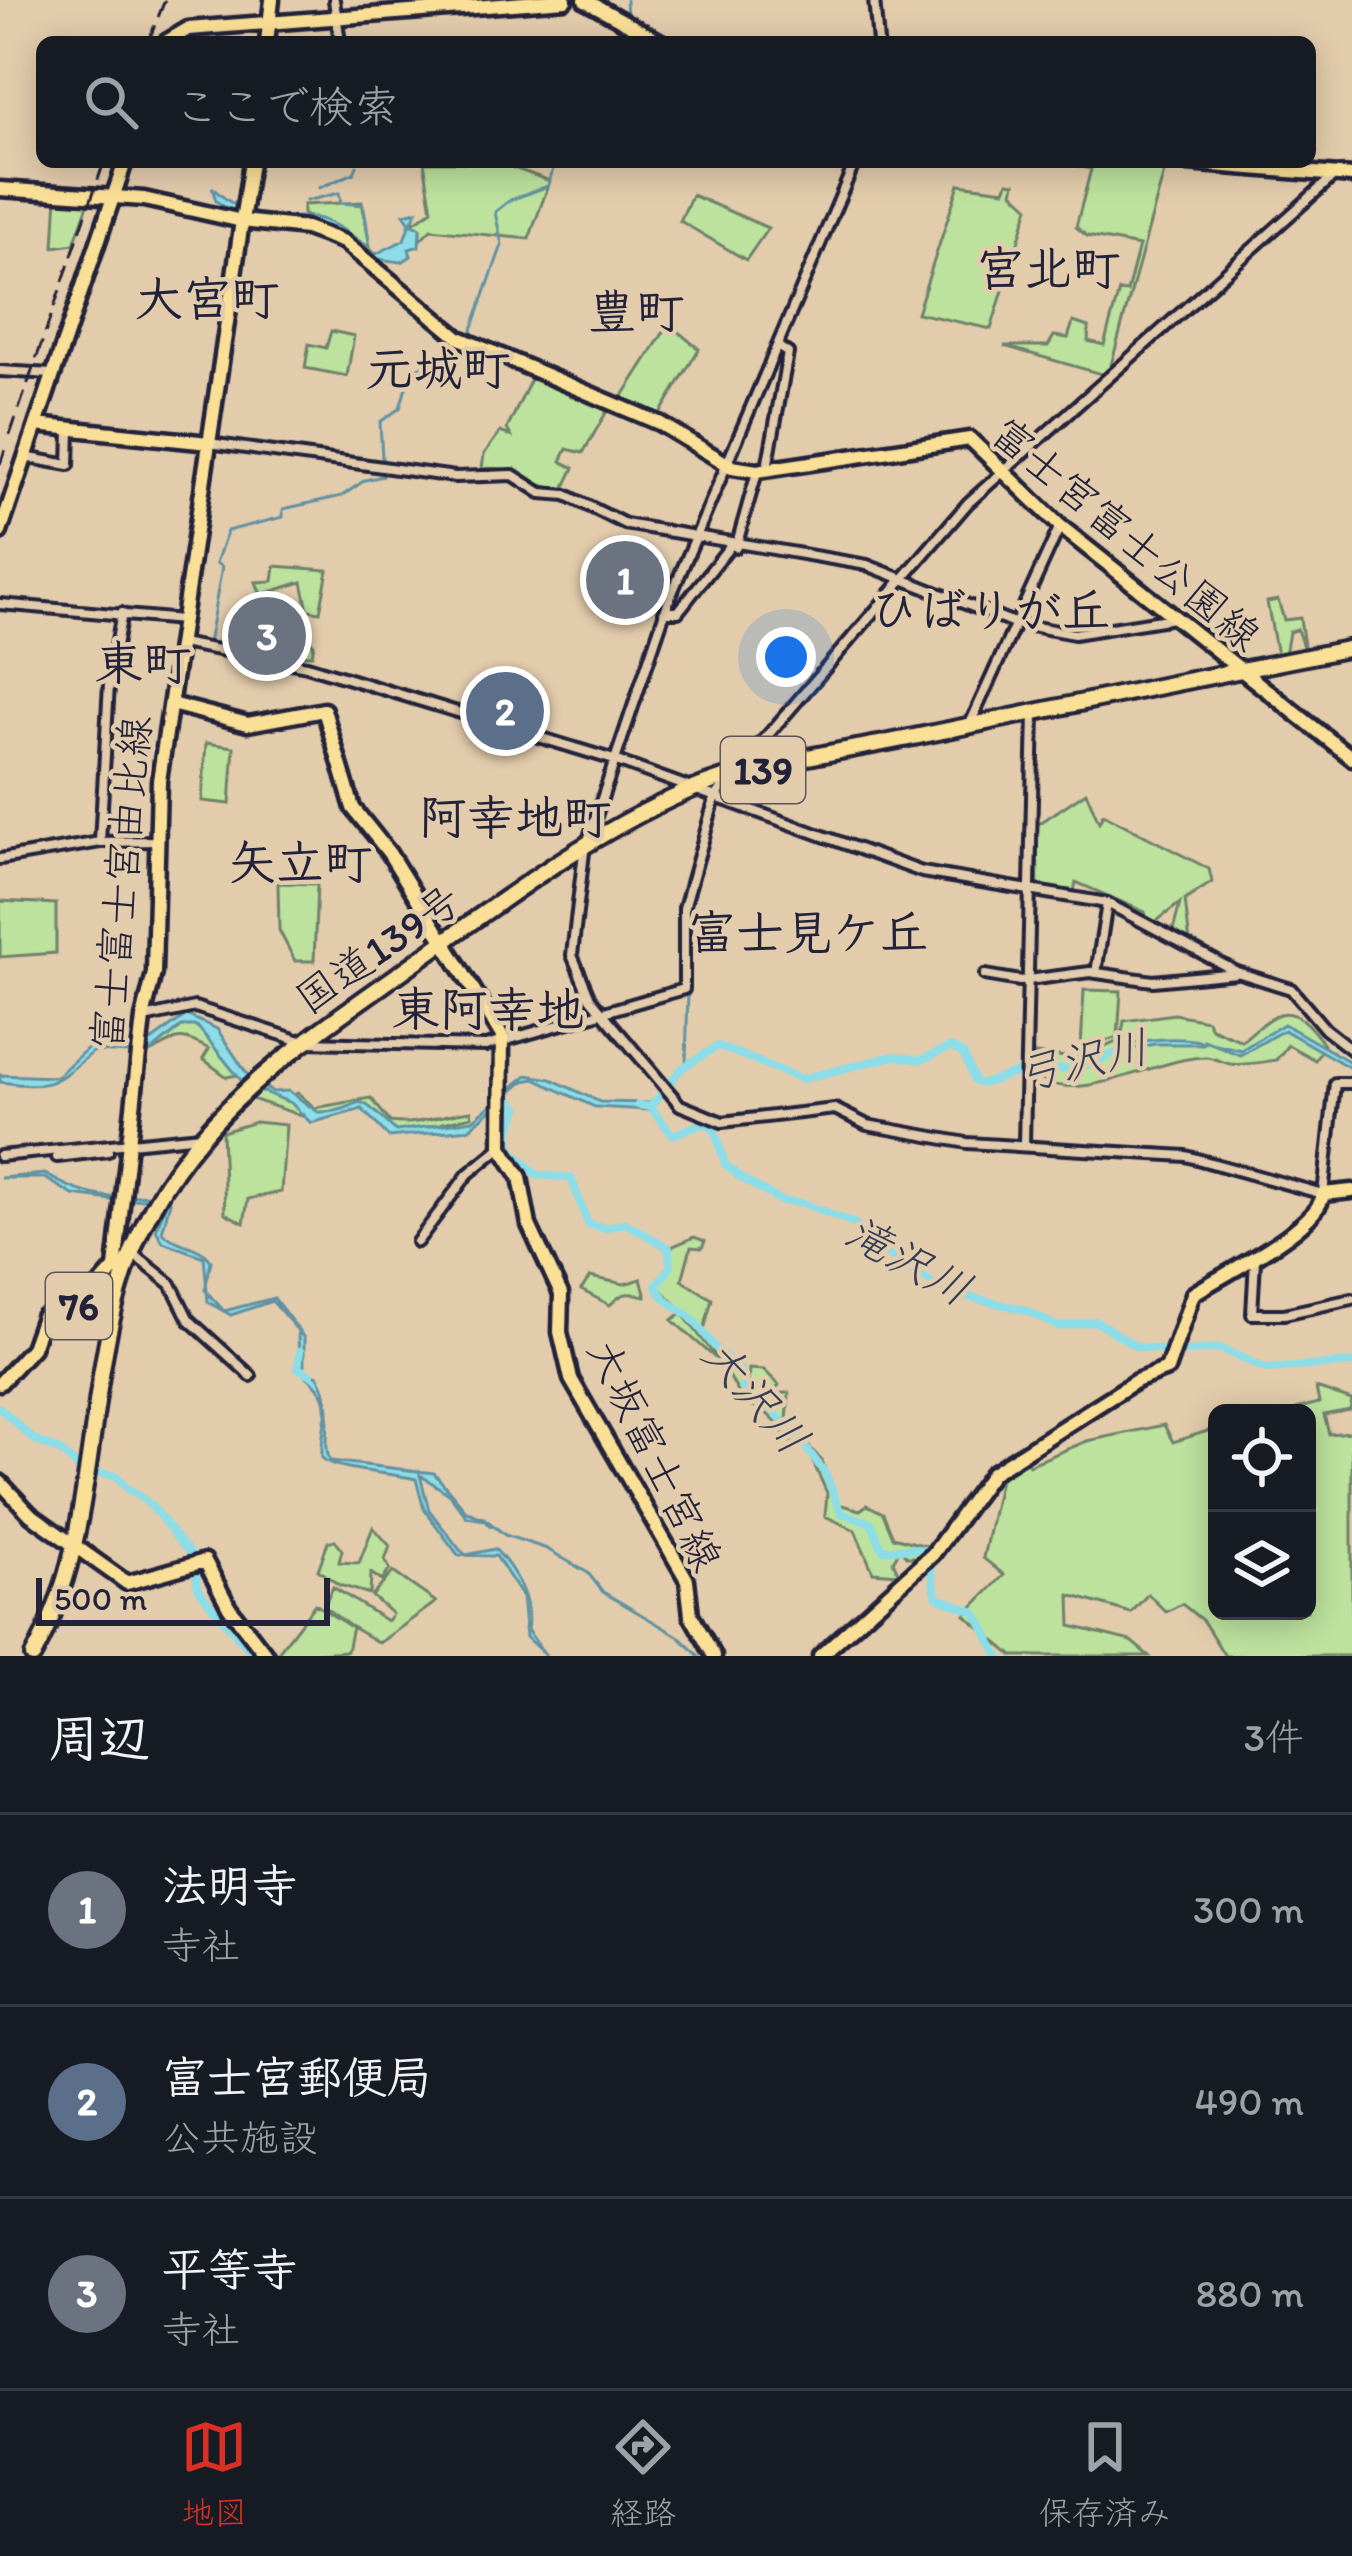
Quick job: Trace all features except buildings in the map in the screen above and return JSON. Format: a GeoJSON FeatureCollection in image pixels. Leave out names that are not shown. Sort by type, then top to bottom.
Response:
{"type":"FeatureCollection","features":[{"type":"Feature","properties":{"kind":"highway","name":"国道139号"},"geometry":{"type":"LineString","coordinates":[[712,789],[1034,715],[1352,651]]}},
{"type":"Feature","properties":{"kind":"highway","name":"国道139号"},"geometry":{"type":"LineString","coordinates":[[37,1656],[79,1551],[105,1342],[133,1254],[161,1199],[201,1140],[254,1087],[308,1042],[585,848],[712,789],[969,725],[1034,715]]}},
{"type":"Feature","properties":{"kind":"main road"},"geometry":{"type":"LineString","coordinates":[[268,36],[272,0]]}},
{"type":"Feature","properties":{"kind":"main road"},"geometry":{"type":"LineString","coordinates":[[176,36],[188,29],[454,3],[565,0]]}},
{"type":"Feature","properties":{"kind":"main road"},"geometry":{"type":"LineString","coordinates":[[585,0],[652,36]]}},
{"type":"Feature","properties":{"kind":"main road"},"geometry":{"type":"LineString","coordinates":[[0,532],[123,168]]}},
{"type":"Feature","properties":{"kind":"main road"},"geometry":{"type":"LineString","coordinates":[[0,189],[113,196],[243,215],[249,168]]}},
{"type":"Feature","properties":{"kind":"main road"},"geometry":{"type":"LineString","coordinates":[[1249,168],[1352,176]]}},
{"type":"Feature","properties":{"kind":"main road","name":"富士宮富士公園線"},"geometry":{"type":"LineString","coordinates":[[243,215],[316,230],[356,248],[468,342],[659,423],[725,464],[762,470],[966,438],[1060,526],[1352,758]]}},
{"type":"Feature","properties":{"kind":"main road","name":"富士富士宮由比線"},"geometry":{"type":"LineString","coordinates":[[0,1383],[32,1348],[43,1317],[77,1307],[112,1275],[143,1018],[154,973],[157,841],[171,704],[243,215]]}},
{"type":"Feature","properties":{"kind":"main road"},"geometry":{"type":"LineString","coordinates":[[36,425],[209,443]]}},
{"type":"Feature","properties":{"kind":"main road"},"geometry":{"type":"LineString","coordinates":[[171,704],[248,724],[324,710],[353,808],[389,853],[503,1041]]}},
{"type":"Feature","properties":{"kind":"main road","name":"大坂富士宮線"},"geometry":{"type":"LineString","coordinates":[[503,1041],[500,1147],[520,1177],[529,1225],[561,1294],[560,1332],[571,1379],[687,1580],[691,1615],[714,1656]]}},
{"type":"Feature","properties":{"kind":"main road"},"geometry":{"type":"LineString","coordinates":[[820,1656],[930,1557],[992,1473],[1132,1384],[1168,1369],[1193,1294],[1255,1260],[1319,1210],[1323,1194],[1352,1191]]}},
{"type":"Feature","properties":{"kind":"main road"},"geometry":{"type":"LineString","coordinates":[[0,1482],[30,1514],[128,1583],[195,1562],[267,1656]]}},
{"type":"Feature","properties":{"kind":"street"},"geometry":{"type":"LineString","coordinates":[[334,0],[339,36]]}},
{"type":"Feature","properties":{"kind":"street"},"geometry":{"type":"LineString","coordinates":[[874,0],[877,36]]}},
{"type":"Feature","properties":{"kind":"street"},"geometry":{"type":"LineString","coordinates":[[852,168],[664,612],[585,848],[572,956],[602,1014],[680,1105],[722,1122],[835,1109],[867,1125],[967,1143],[1176,1154],[1323,1194],[1335,1084],[1352,1083]]}},
{"type":"Feature","properties":{"kind":"street"},"geometry":{"type":"LineString","coordinates":[[143,1018],[195,1007],[308,1042],[486,1046],[684,989],[684,908],[712,789],[1004,471],[1335,175]]}},
{"type":"Feature","properties":{"kind":"street"},"geometry":{"type":"LineString","coordinates":[[664,612],[678,612],[733,547],[762,470],[788,353],[777,346]]}},
{"type":"Feature","properties":{"kind":"street"},"geometry":{"type":"LineString","coordinates":[[0,371],[53,374]]}},
{"type":"Feature","properties":{"kind":"street"},"geometry":{"type":"LineString","coordinates":[[24,457],[69,465],[70,428]]}},
{"type":"Feature","properties":{"kind":"street"},"geometry":{"type":"LineString","coordinates":[[209,443],[462,478],[513,475],[541,493],[566,495],[625,524],[733,547],[860,564],[1015,622],[1079,634],[1174,619]]}},
{"type":"Feature","properties":{"kind":"street"},"geometry":{"type":"LineString","coordinates":[[969,725],[1060,526]]}},
{"type":"Feature","properties":{"kind":"street"},"geometry":{"type":"LineString","coordinates":[[0,604],[184,620]]}},
{"type":"Feature","properties":{"kind":"street"},"geometry":{"type":"LineString","coordinates":[[100,842],[109,684],[122,613]]}},
{"type":"Feature","properties":{"kind":"street"},"geometry":{"type":"LineString","coordinates":[[180,643],[307,667],[712,789],[922,872],[1107,903],[1237,972],[1291,989],[1325,1029],[1352,1050]]}},
{"type":"Feature","properties":{"kind":"street"},"geometry":{"type":"LineString","coordinates":[[1024,1144],[1034,715]]}},
{"type":"Feature","properties":{"kind":"street"},"geometry":{"type":"LineString","coordinates":[[0,859],[100,842],[157,841]]}},
{"type":"Feature","properties":{"kind":"street"},"geometry":{"type":"LineString","coordinates":[[1096,973],[1107,903]]}},
{"type":"Feature","properties":{"kind":"street"},"geometry":{"type":"LineString","coordinates":[[985,976],[1030,979],[1096,973],[1153,981],[1237,972]]}},
{"type":"Feature","properties":{"kind":"street"},"geometry":{"type":"LineString","coordinates":[[0,1158],[201,1140]]}},
{"type":"Feature","properties":{"kind":"street"},"geometry":{"type":"LineString","coordinates":[[416,1242],[468,1174],[500,1147]]}},
{"type":"Feature","properties":{"kind":"street"},"geometry":{"type":"LineString","coordinates":[[133,1254],[171,1283],[189,1320],[251,1376]]}},
{"type":"Feature","properties":{"kind":"street"},"geometry":{"type":"LineString","coordinates":[[1255,1260],[1252,1315],[1284,1314],[1352,1299]]}},
{"type":"Feature","properties":{"kind":"green space"},"geometry":{"type":"Polygon","coordinates":[[[425,168],[514,168],[550,181],[529,239],[431,229],[420,240],[420,228],[413,223],[432,210],[425,168]]]}},
{"type":"Feature","properties":{"kind":"green space"},"geometry":{"type":"Polygon","coordinates":[[[1087,168],[1165,169],[1108,376],[1004,346],[1048,346],[1054,336],[1068,338],[1073,322],[1089,327],[1088,341],[1104,345],[1119,291],[1127,292],[1139,246],[1087,236],[1076,227],[1091,169],[1087,168]]]}},
{"type":"Feature","properties":{"kind":"green space"},"geometry":{"type":"Polygon","coordinates":[[[1008,182],[1015,183],[1013,192],[1029,207],[991,329],[917,313],[959,184],[1005,190],[1008,182]]]}},
{"type":"Feature","properties":{"kind":"green space"},"geometry":{"type":"Polygon","coordinates":[[[57,195],[90,199],[74,244],[54,247],[57,195]]]}},
{"type":"Feature","properties":{"kind":"green space"},"geometry":{"type":"Polygon","coordinates":[[[692,195],[768,228],[746,260],[680,221],[692,195]]]}},
{"type":"Feature","properties":{"kind":"green space"},"geometry":{"type":"Polygon","coordinates":[[[362,202],[370,247],[303,214],[303,205],[362,202]]]}},
{"type":"Feature","properties":{"kind":"green space"},"geometry":{"type":"Polygon","coordinates":[[[669,324],[699,349],[658,417],[621,399],[669,324]]]}},
{"type":"Feature","properties":{"kind":"green space"},"geometry":{"type":"Polygon","coordinates":[[[331,331],[354,336],[347,376],[305,368],[309,344],[326,348],[331,331]]]}},
{"type":"Feature","properties":{"kind":"green space"},"geometry":{"type":"Polygon","coordinates":[[[532,377],[611,404],[583,453],[567,449],[561,461],[574,468],[563,491],[504,470],[482,469],[484,454],[500,432],[511,436],[507,429],[532,377]]]}},
{"type":"Feature","properties":{"kind":"green space"},"geometry":{"type":"Polygon","coordinates":[[[275,566],[328,570],[320,612],[308,610],[302,582],[261,595],[256,582],[273,581],[275,566]]]}},
{"type":"Feature","properties":{"kind":"green space"},"geometry":{"type":"Polygon","coordinates":[[[1278,600],[1284,620],[1300,618],[1305,653],[1298,655],[1303,647],[1297,629],[1289,632],[1285,655],[1277,655],[1267,602],[1278,600]]]}},
{"type":"Feature","properties":{"kind":"green space"},"geometry":{"type":"Polygon","coordinates":[[[250,610],[267,614],[314,644],[312,655],[279,654],[276,634],[247,619],[250,610]]]}},
{"type":"Feature","properties":{"kind":"green space"},"geometry":{"type":"Polygon","coordinates":[[[206,743],[234,747],[230,804],[202,801],[206,743]]]}},
{"type":"Feature","properties":{"kind":"green space"},"geometry":{"type":"Polygon","coordinates":[[[1086,792],[1099,822],[1103,814],[1209,869],[1212,882],[1185,900],[1190,943],[1172,935],[1180,903],[1149,927],[1145,912],[1076,882],[1074,892],[1038,886],[1037,825],[1086,792]]]}},
{"type":"Feature","properties":{"kind":"green space"},"geometry":{"type":"Polygon","coordinates":[[[278,883],[317,884],[314,961],[295,961],[279,930],[278,883]]]}},
{"type":"Feature","properties":{"kind":"green space"},"geometry":{"type":"Polygon","coordinates":[[[0,901],[56,904],[56,953],[0,957],[0,901]]]}},
{"type":"Feature","properties":{"kind":"green space"},"geometry":{"type":"Polygon","coordinates":[[[1084,990],[1121,991],[1118,1037],[1081,1049],[1084,990]]]}},
{"type":"Feature","properties":{"kind":"green space"},"geometry":{"type":"Polygon","coordinates":[[[1174,1014],[1207,1020],[1211,1028],[1242,1041],[1274,1016],[1292,1014],[1324,1045],[1315,1060],[1288,1045],[1276,1060],[1259,1063],[1230,1064],[1203,1057],[1078,1086],[1042,1080],[1034,1054],[1080,1058],[1121,1040],[1124,1021],[1174,1014]]]}},
{"type":"Feature","properties":{"kind":"green space"},"geometry":{"type":"Polygon","coordinates":[[[186,1024],[219,1042],[237,1075],[227,1077],[203,1059],[209,1049],[187,1039],[146,1054],[186,1024]]]}},
{"type":"Feature","properties":{"kind":"green space"},"geometry":{"type":"Polygon","coordinates":[[[259,1089],[291,1096],[298,1093],[315,1108],[371,1098],[390,1122],[411,1123],[471,1111],[472,1116],[394,1135],[368,1107],[314,1120],[252,1099],[259,1089]]]}},
{"type":"Feature","properties":{"kind":"green space"},"geometry":{"type":"Polygon","coordinates":[[[255,1122],[286,1125],[281,1192],[248,1199],[244,1223],[225,1213],[222,1132],[255,1122]]]}},
{"type":"Feature","properties":{"kind":"green space"},"geometry":{"type":"Polygon","coordinates":[[[694,1237],[705,1241],[702,1248],[691,1247],[682,1280],[712,1299],[704,1330],[657,1286],[672,1268],[671,1247],[694,1237]]]}},
{"type":"Feature","properties":{"kind":"green space"},"geometry":{"type":"Polygon","coordinates":[[[590,1277],[624,1284],[641,1279],[646,1296],[624,1295],[610,1305],[581,1290],[590,1277]]]}},
{"type":"Feature","properties":{"kind":"green space"},"geometry":{"type":"Polygon","coordinates":[[[682,1313],[714,1354],[735,1365],[738,1379],[748,1384],[749,1369],[764,1370],[779,1385],[767,1402],[779,1408],[782,1393],[789,1393],[787,1422],[822,1461],[838,1504],[860,1510],[867,1505],[883,1513],[893,1537],[934,1548],[931,1557],[907,1557],[900,1549],[893,1561],[899,1574],[873,1572],[855,1530],[825,1516],[827,1493],[807,1449],[785,1440],[782,1428],[762,1409],[744,1403],[723,1365],[672,1320],[682,1313]]]}},
{"type":"Feature","properties":{"kind":"green space"},"geometry":{"type":"Polygon","coordinates":[[[1316,1388],[1352,1400],[1350,1410],[1324,1415],[1329,1434],[1352,1432],[1352,1656],[1225,1656],[1203,1621],[1182,1604],[1166,1612],[1148,1594],[1131,1613],[1070,1595],[1071,1626],[1131,1641],[1149,1656],[1013,1656],[965,1615],[1004,1575],[983,1558],[1000,1479],[1024,1459],[1029,1465],[1087,1441],[1164,1425],[1173,1442],[1208,1431],[1208,1620],[1316,1620],[1315,1404],[1319,1403],[1316,1388]]]}},
{"type":"Feature","properties":{"kind":"green space"},"geometry":{"type":"Polygon","coordinates":[[[373,1527],[390,1546],[385,1560],[390,1569],[382,1581],[371,1573],[370,1594],[339,1585],[318,1570],[328,1542],[335,1540],[342,1550],[339,1562],[359,1563],[373,1527]]]}},
{"type":"Feature","properties":{"kind":"green space"},"geometry":{"type":"Polygon","coordinates":[[[393,1572],[436,1602],[379,1643],[352,1627],[347,1651],[275,1656],[315,1604],[351,1627],[324,1607],[333,1587],[387,1621],[392,1614],[372,1596],[393,1572]]]}},
{"type":"Feature","properties":{"kind":"water"},"geometry":{"type":"Polygon","coordinates":[[[212,187],[234,204],[257,213],[324,220],[376,254],[404,240],[410,223],[404,214],[417,211],[411,223],[420,228],[419,246],[409,249],[411,256],[402,262],[377,259],[351,241],[232,212],[216,201],[212,187]]]}},
{"type":"Feature","properties":{"kind":"water"},"geometry":{"type":"Polygon","coordinates":[[[186,1015],[217,1029],[251,1080],[273,1092],[289,1091],[318,1112],[363,1103],[396,1131],[473,1120],[527,1075],[551,1079],[600,1102],[648,1103],[647,1110],[595,1107],[534,1079],[524,1081],[469,1129],[389,1137],[362,1109],[311,1123],[291,1103],[244,1084],[197,1026],[182,1026],[148,1054],[94,1051],[70,1071],[43,1084],[0,1082],[0,1075],[56,1077],[93,1043],[146,1045],[186,1015]]]}},
{"type":"Feature","properties":{"kind":"water"},"geometry":{"type":"Polygon","coordinates":[[[1284,1024],[1352,1063],[1352,1069],[1284,1030],[1240,1055],[1211,1043],[1241,1050],[1284,1024]]]}},
{"type":"Feature","properties":{"kind":"water"},"geometry":{"type":"Polygon","coordinates":[[[1168,1039],[1204,1042],[1154,1044],[1123,1052],[1122,1046],[1168,1039]]]}},
{"type":"Feature","properties":{"kind":"water"},"geometry":{"type":"Polygon","coordinates":[[[45,1174],[93,1194],[148,1195],[170,1202],[162,1232],[207,1256],[211,1261],[206,1283],[204,1257],[163,1242],[156,1230],[165,1206],[152,1198],[119,1201],[73,1195],[45,1178],[0,1178],[45,1174]]]}},
{"type":"Feature","properties":{"kind":"water"},"geometry":{"type":"Polygon","coordinates":[[[207,1292],[224,1311],[274,1298],[304,1338],[304,1371],[318,1376],[327,1402],[331,1461],[434,1473],[467,1512],[486,1519],[491,1527],[485,1520],[467,1517],[449,1494],[420,1475],[429,1510],[460,1550],[466,1555],[495,1549],[509,1566],[524,1597],[527,1630],[546,1656],[526,1637],[522,1596],[496,1556],[458,1555],[424,1509],[416,1479],[352,1469],[322,1458],[325,1400],[299,1370],[298,1331],[272,1301],[231,1315],[208,1302],[207,1292]]]}},
{"type":"Feature","properties":{"kind":"waterway"},"geometry":{"type":"LineString","coordinates":[[626,0],[627,16]]}},
{"type":"Feature","properties":{"kind":"waterway"},"geometry":{"type":"LineString","coordinates":[[624,36],[626,26]]}},
{"type":"Feature","properties":{"kind":"waterway"},"geometry":{"type":"LineString","coordinates":[[319,188],[356,168]]}},
{"type":"Feature","properties":{"kind":"waterway"},"geometry":{"type":"LineString","coordinates":[[469,338],[502,245],[495,212],[510,200],[548,186],[553,168]]}},
{"type":"Feature","properties":{"kind":"waterway"},"geometry":{"type":"LineString","coordinates":[[1063,423],[1335,181]]}},
{"type":"Feature","properties":{"kind":"waterway"},"geometry":{"type":"LineString","coordinates":[[306,201],[339,193],[341,203],[363,205]]}},
{"type":"Feature","properties":{"kind":"waterway"},"geometry":{"type":"LineString","coordinates":[[364,209],[367,226]]}},
{"type":"Feature","properties":{"kind":"waterway"},"geometry":{"type":"LineString","coordinates":[[367,228],[369,240]]}},
{"type":"Feature","properties":{"kind":"waterway"},"geometry":{"type":"LineString","coordinates":[[208,644],[222,567],[216,563],[227,531],[283,517],[283,509],[342,496],[365,480],[383,476],[380,422],[400,408],[411,371],[428,364],[456,366],[466,347]]}},
{"type":"Feature","properties":{"kind":"waterway"},"geometry":{"type":"LineString","coordinates":[[686,1065],[688,991]]}},
{"type":"Feature","properties":{"kind":"waterway","name":"弓沢川"},"geometry":{"type":"LineString","coordinates":[[638,1105],[650,1107],[682,1068],[718,1046],[802,1079],[894,1056],[921,1060],[951,1047],[964,1055],[975,1082],[982,1084],[1033,1067],[1075,1070],[1128,1048]]}},
{"type":"Feature","properties":{"kind":"waterway","name":"大沢川"},"geometry":{"type":"LineString","coordinates":[[505,1094],[518,1108],[509,1134],[510,1149],[537,1175],[571,1178],[588,1224],[605,1228],[625,1223],[669,1248],[670,1268],[656,1285],[659,1291],[739,1366],[746,1400],[770,1408],[804,1445],[825,1473],[841,1513],[871,1523],[883,1550],[917,1549],[929,1554],[937,1597],[975,1612],[999,1656]]}},
{"type":"Feature","properties":{"kind":"waterway","name":"滝沢川"},"geometry":{"type":"LineString","coordinates":[[650,1107],[673,1135],[702,1123],[714,1128],[725,1164],[741,1178],[781,1201],[803,1203],[855,1224],[893,1258],[947,1292],[1026,1310],[1058,1327],[1096,1321],[1137,1347],[1185,1352],[1220,1348],[1266,1369],[1352,1363]]}},
{"type":"Feature","properties":{"kind":"waterway"},"geometry":{"type":"LineString","coordinates":[[300,1351],[298,1368],[311,1375]]}},
{"type":"Feature","properties":{"kind":"waterway"},"geometry":{"type":"LineString","coordinates":[[0,1408],[33,1439],[60,1451],[79,1468]]}},
{"type":"Feature","properties":{"kind":"waterway"},"geometry":{"type":"LineString","coordinates":[[98,1473],[117,1476],[154,1509],[196,1558],[202,1593],[255,1656]]}},
{"type":"Feature","properties":{"kind":"waterway"},"geometry":{"type":"LineString","coordinates":[[484,1518],[505,1535],[547,1549],[588,1573],[603,1592],[678,1636],[699,1656]]}},
{"type":"Feature","properties":{"kind":"railway"},"geometry":{"type":"LineString","coordinates":[[150,36],[165,0]]}},
{"type":"Feature","properties":{"kind":"railway"},"geometry":{"type":"LineString","coordinates":[[10,435],[102,168]]}},
{"type":"Feature","properties":{"kind":"railway"},"geometry":{"type":"LineString","coordinates":[[0,464],[5,450]]}},
{"type":"Feature","properties":{"kind":"place","name":"法明寺"},"geometry":{"type":"Point","coordinates":[625,580]}},
{"type":"Feature","properties":{"kind":"place","name":"平等寺"},"geometry":{"type":"Point","coordinates":[267,636]}},
{"type":"Feature","properties":{"kind":"place","name":"富士宮郵便局"},"geometry":{"type":"Point","coordinates":[505,711]}},
{"type":"Feature","properties":{"kind":"district","name":"宮北町"},"geometry":{"type":"Point","coordinates":[1048,268]}},
{"type":"Feature","properties":{"kind":"district","name":"大宮町"},"geometry":{"type":"Point","coordinates":[207,298]}},
{"type":"Feature","properties":{"kind":"district","name":"豊町"},"geometry":{"type":"Point","coordinates":[636,311]}},
{"type":"Feature","properties":{"kind":"district","name":"元城町"},"geometry":{"type":"Point","coordinates":[438,368]}},
{"type":"Feature","properties":{"kind":"district","name":"ひばりが丘"},"geometry":{"type":"Point","coordinates":[990,610]}},
{"type":"Feature","properties":{"kind":"district","name":"東町"},"geometry":{"type":"Point","coordinates":[143,663]}},
{"type":"Feature","properties":{"kind":"district","name":"阿幸地町"},"geometry":{"type":"Point","coordinates":[515,817]}},
{"type":"Feature","properties":{"kind":"district","name":"矢立町"},"geometry":{"type":"Point","coordinates":[300,862]}},
{"type":"Feature","properties":{"kind":"district","name":"富士見ケ丘"},"geometry":{"type":"Point","coordinates":[808,932]}},
{"type":"Feature","properties":{"kind":"district","name":"東阿幸地"},"geometry":{"type":"Point","coordinates":[488,1009]}}]}
